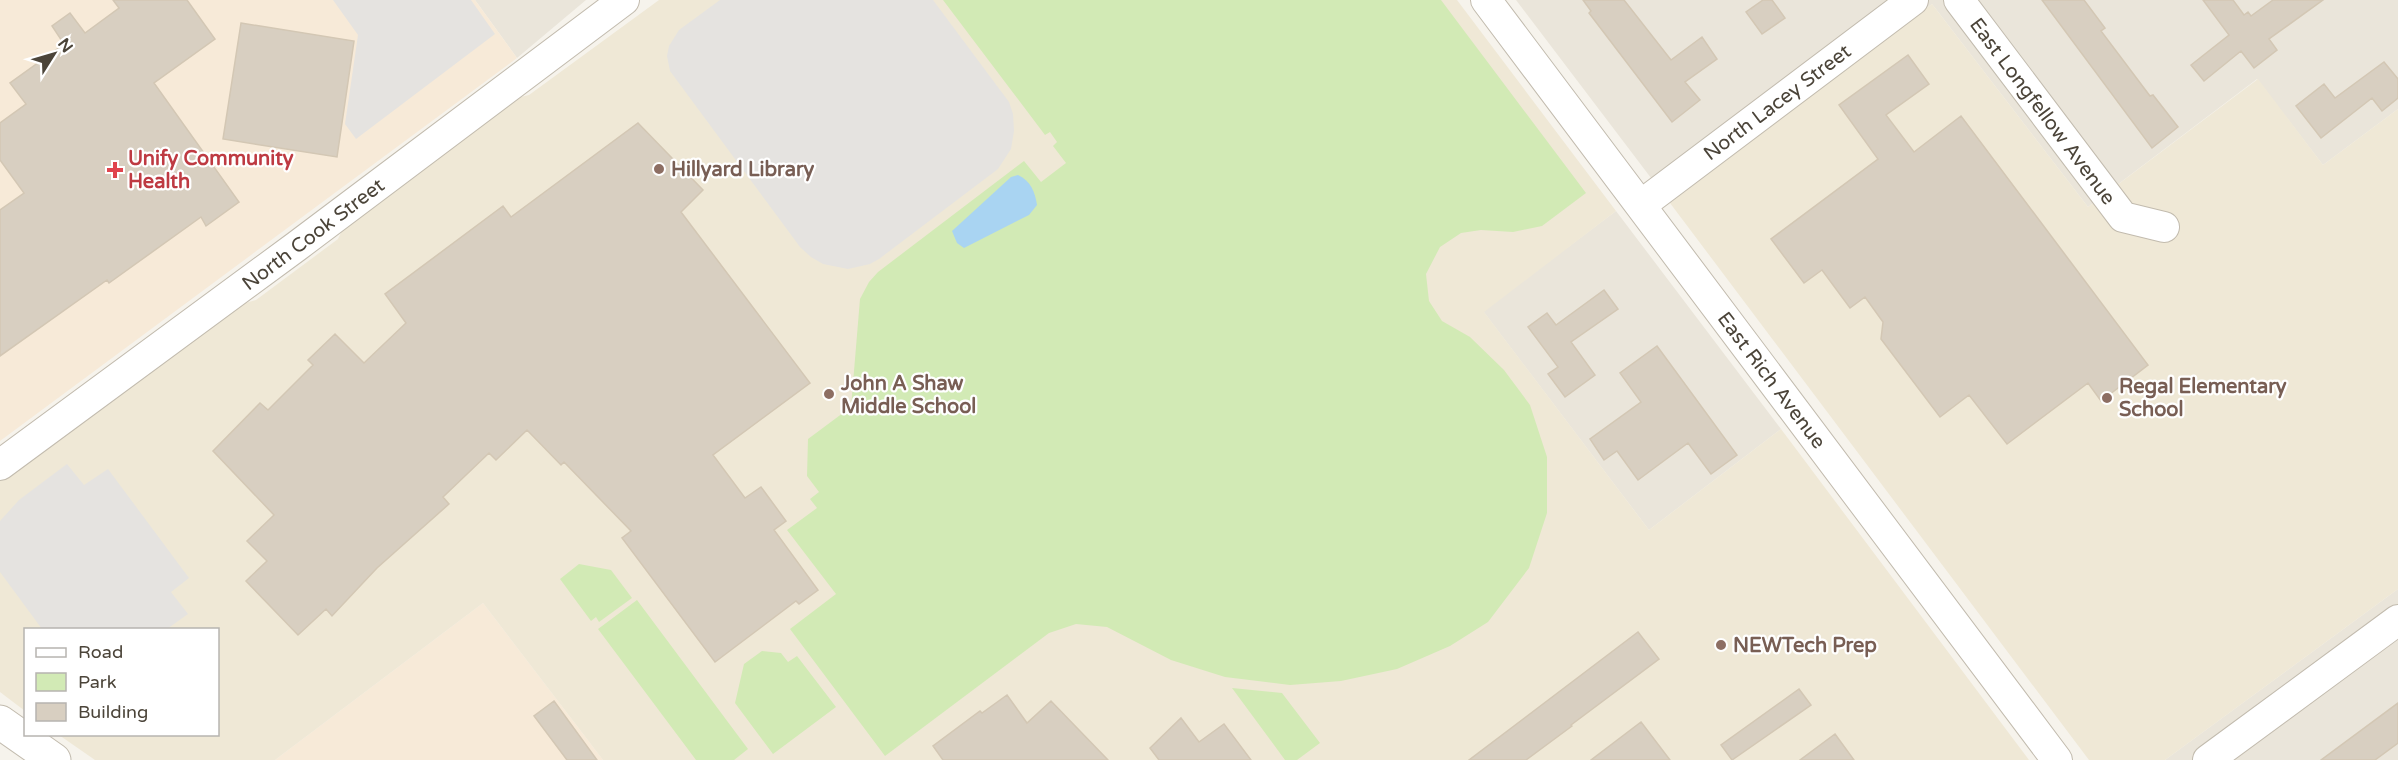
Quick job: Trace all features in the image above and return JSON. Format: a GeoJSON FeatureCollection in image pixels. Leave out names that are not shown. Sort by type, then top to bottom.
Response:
{"type":"FeatureCollection","features":[{"type":"Feature","properties":{"kind":"street","name":"North Cook Street"},"geometry":{"type":"LineString","coordinates":[[0,465],[297,246],[624,0]]}},
{"type":"Feature","properties":{"kind":"street","name":"East Rich Avenue"},"geometry":{"type":"LineString","coordinates":[[1486,0],[2057,760]]}},
{"type":"Feature","properties":{"kind":"street","name":"North Lacey Street"},"geometry":{"type":"LineString","coordinates":[[1641,205],[1913,0]]}},
{"type":"Feature","properties":{"kind":"street","name":"East Longfellow Avenue"},"geometry":{"type":"LineString","coordinates":[[1959,0],[2123,217],[2164,226]]}},
{"type":"Feature","properties":{"kind":"street"},"geometry":{"type":"LineString","coordinates":[[2208,760],[2398,620]]}},
{"type":"Feature","properties":{"kind":"street"},"geometry":{"type":"LineString","coordinates":[[0,722],[54,760]]}},
{"type":"Feature","properties":{"kind":"shaded area"},"geometry":{"type":"Polygon","coordinates":[[[0,0],[475,0],[517,58],[0,441],[0,0]]]}},
{"type":"Feature","properties":{"kind":"shaded area"},"geometry":{"type":"Polygon","coordinates":[[[333,0],[471,0],[495,34],[356,139],[345,124],[358,35],[333,0]]]}},
{"type":"Feature","properties":{"kind":"shaded area"},"geometry":{"type":"Polygon","coordinates":[[[475,0],[586,0],[517,58],[475,0]]]}},
{"type":"Feature","properties":{"kind":"shaded area","name":"John A Shaw Middle School"},"geometry":{"type":"Polygon","coordinates":[[[659,0],[1457,0],[1616,211],[1484,312],[1649,530],[1781,429],[2029,760],[603,760],[483,603],[275,760],[95,760],[60,736],[219,736],[219,628],[24,628],[24,710],[0,692],[0,478],[231,307],[256,300],[338,239],[347,220],[504,101],[529,95],[659,0]]]}},
{"type":"Feature","properties":{"kind":"shaded area"},"geometry":{"type":"Polygon","coordinates":[[[720,0],[933,0],[1009,102],[1013,114],[1014,131],[1011,149],[998,169],[879,259],[870,264],[848,269],[823,264],[800,247],[670,71],[667,56],[669,46],[679,30],[720,0]]]}},
{"type":"Feature","properties":{"kind":"shaded area"},"geometry":{"type":"Polygon","coordinates":[[[1516,0],[2398,0],[2398,109],[2323,165],[2257,79],[2088,207],[1932,4],[1670,203],[1516,0]]]}},
{"type":"Feature","properties":{"kind":"shaded area","name":"Regal Elementary School"},"geometry":{"type":"Polygon","coordinates":[[[1932,4],[2088,207],[2258,79],[2323,165],[2398,109],[2398,589],[2165,760],[2089,760],[1670,203],[1932,4]]]}},
{"type":"Feature","properties":{"kind":"shaded area"},"geometry":{"type":"Polygon","coordinates":[[[1616,211],[1781,429],[1649,530],[1483,311],[1616,211]]]}},
{"type":"Feature","properties":{"kind":"shaded area"},"geometry":{"type":"Polygon","coordinates":[[[67,464],[84,485],[108,469],[189,578],[171,592],[188,614],[168,628],[41,628],[0,572],[0,521],[19,500],[67,464]]]}},
{"type":"Feature","properties":{"kind":"shaded area"},"geometry":{"type":"Polygon","coordinates":[[[2398,589],[2398,760],[2165,760],[2398,589]]]}},
{"type":"Feature","properties":{"kind":"shaded area"},"geometry":{"type":"Polygon","coordinates":[[[483,603],[603,760],[275,760],[483,603]]]}},
{"type":"Feature","properties":{"kind":"green space"},"geometry":{"type":"Polygon","coordinates":[[[943,0],[1441,0],[1586,193],[1542,226],[1513,232],[1481,230],[1461,233],[1440,247],[1426,274],[1429,301],[1442,321],[1470,337],[1504,370],[1530,405],[1547,457],[1547,513],[1529,568],[1488,622],[1450,646],[1397,669],[1341,681],[1290,685],[1225,677],[1171,660],[1107,627],[1076,624],[1049,633],[885,756],[790,629],[836,594],[787,530],[817,508],[810,499],[819,492],[807,476],[808,439],[851,407],[860,299],[869,282],[878,272],[1024,161],[1041,182],[1066,163],[1053,146],[1057,142],[1050,132],[1045,135],[943,0]]]}},
{"type":"Feature","properties":{"kind":"green space"},"geometry":{"type":"Polygon","coordinates":[[[579,564],[611,570],[632,598],[599,622],[596,617],[591,621],[560,579],[579,564]]]}},
{"type":"Feature","properties":{"kind":"green space"},"geometry":{"type":"Polygon","coordinates":[[[637,600],[748,749],[734,760],[696,760],[598,629],[637,600]]]}},
{"type":"Feature","properties":{"kind":"green space"},"geometry":{"type":"Polygon","coordinates":[[[762,651],[781,653],[788,662],[797,656],[836,707],[773,754],[735,703],[744,664],[762,651]]]}},
{"type":"Feature","properties":{"kind":"green space"},"geometry":{"type":"Polygon","coordinates":[[[1232,688],[1282,693],[1320,743],[1297,760],[1285,760],[1232,688]]]}},
{"type":"Feature","properties":{"kind":"water"},"geometry":{"type":"Polygon","coordinates":[[[1018,175],[1032,187],[1035,196],[1037,205],[1029,215],[964,248],[957,243],[952,231],[1011,177],[1018,175]]]}},
{"type":"Feature","properties":{"kind":"building"},"geometry":{"type":"Polygon","coordinates":[[[113,0],[187,0],[215,39],[154,83],[239,202],[206,226],[201,217],[109,283],[107,280],[0,356],[0,210],[24,193],[0,160],[0,123],[26,104],[10,83],[64,44],[52,26],[70,13],[85,33],[119,8],[113,0]]]}},
{"type":"Feature","properties":{"kind":"building"},"geometry":{"type":"Polygon","coordinates":[[[1583,0],[1624,0],[1671,60],[1702,37],[1717,59],[1685,82],[1700,100],[1672,122],[1589,13],[1591,11],[1583,0]]]}},
{"type":"Feature","properties":{"kind":"building"},"geometry":{"type":"Polygon","coordinates":[[[1763,0],[1772,0],[1785,18],[1762,34],[1746,12],[1763,0]]]}},
{"type":"Feature","properties":{"kind":"building"},"geometry":{"type":"Polygon","coordinates":[[[2042,0],[2084,0],[2105,28],[2101,31],[2150,96],[2153,95],[2178,127],[2152,148],[2042,0]]]}},
{"type":"Feature","properties":{"kind":"building"},"geometry":{"type":"Polygon","coordinates":[[[2203,0],[2233,0],[2244,15],[2248,12],[2251,16],[2273,0],[2323,0],[2269,39],[2277,50],[2254,68],[2241,51],[2204,81],[2191,65],[2229,35],[2203,0]]]}},
{"type":"Feature","properties":{"kind":"building"},"geometry":{"type":"Polygon","coordinates":[[[241,23],[354,41],[337,157],[223,139],[241,23]]]}},
{"type":"Feature","properties":{"kind":"building"},"geometry":{"type":"Polygon","coordinates":[[[1908,55],[1929,84],[1886,115],[1914,152],[1961,116],[2148,365],[2101,401],[2088,383],[2007,444],[1969,395],[1940,417],[1881,339],[1883,322],[1865,297],[1850,308],[1822,270],[1804,283],[1771,239],[1878,159],[1839,105],[1908,55]]]}},
{"type":"Feature","properties":{"kind":"building"},"geometry":{"type":"Polygon","coordinates":[[[2384,62],[2398,79],[2398,98],[2382,111],[2372,98],[2321,138],[2296,106],[2324,84],[2335,98],[2384,62]]]}},
{"type":"Feature","properties":{"kind":"building"},"geometry":{"type":"Polygon","coordinates":[[[638,123],[703,190],[681,212],[810,383],[713,455],[745,498],[761,487],[786,521],[774,530],[818,590],[799,604],[796,601],[715,662],[622,538],[631,531],[564,462],[561,465],[527,430],[496,460],[489,453],[443,497],[449,504],[377,568],[332,616],[326,609],[298,635],[246,581],[267,561],[247,541],[274,515],[213,451],[260,403],[268,410],[313,365],[308,360],[335,334],[364,363],[406,323],[385,294],[503,206],[511,217],[638,123]]]}},
{"type":"Feature","properties":{"kind":"building"},"geometry":{"type":"Polygon","coordinates":[[[1604,290],[1618,309],[1571,342],[1595,375],[1565,397],[1548,374],[1558,367],[1528,327],[1547,313],[1556,325],[1604,290]]]}},
{"type":"Feature","properties":{"kind":"building"},"geometry":{"type":"Polygon","coordinates":[[[1657,346],[1737,455],[1711,474],[1688,443],[1638,480],[1617,451],[1604,460],[1590,439],[1641,402],[1620,373],[1657,346]]]}},
{"type":"Feature","properties":{"kind":"building"},"geometry":{"type":"Polygon","coordinates":[[[1638,632],[1659,659],[1572,726],[1526,760],[1469,760],[1638,632]]]}},
{"type":"Feature","properties":{"kind":"building"},"geometry":{"type":"Polygon","coordinates":[[[1799,689],[1811,705],[1732,760],[1721,745],[1799,689]]]}},
{"type":"Feature","properties":{"kind":"building"},"geometry":{"type":"Polygon","coordinates":[[[1007,695],[1027,723],[1051,701],[1108,760],[943,760],[933,746],[980,711],[982,713],[1007,695]]]}},
{"type":"Feature","properties":{"kind":"building"},"geometry":{"type":"Polygon","coordinates":[[[554,701],[597,760],[567,760],[534,716],[554,701]]]}},
{"type":"Feature","properties":{"kind":"building"},"geometry":{"type":"Polygon","coordinates":[[[2398,703],[2398,743],[2375,760],[2321,760],[2398,703]]]}},
{"type":"Feature","properties":{"kind":"building"},"geometry":{"type":"Polygon","coordinates":[[[1181,718],[1199,742],[1224,724],[1251,760],[1159,760],[1150,748],[1181,718]]]}},
{"type":"Feature","properties":{"kind":"building"},"geometry":{"type":"Polygon","coordinates":[[[1641,722],[1670,760],[1591,760],[1641,722]]]}},
{"type":"Feature","properties":{"kind":"building"},"geometry":{"type":"Polygon","coordinates":[[[1835,734],[1854,760],[1800,760],[1835,734]]]}},
{"type":"Feature","properties":{"kind":"place","name":"Hillyard Library"},"geometry":{"type":"Point","coordinates":[659,169]}},
{"type":"Feature","properties":{"kind":"place","name":"Unify Community Health"},"geometry":{"type":"Point","coordinates":[115,170]}},
{"type":"Feature","properties":{"kind":"place","name":"John A Shaw Middle School"},"geometry":{"type":"Point","coordinates":[829,394]}},
{"type":"Feature","properties":{"kind":"place","name":"Regal Elementary School"},"geometry":{"type":"Point","coordinates":[2107,398]}},
{"type":"Feature","properties":{"kind":"place","name":"NEWTech Prep"},"geometry":{"type":"Point","coordinates":[1721,645]}}]}
